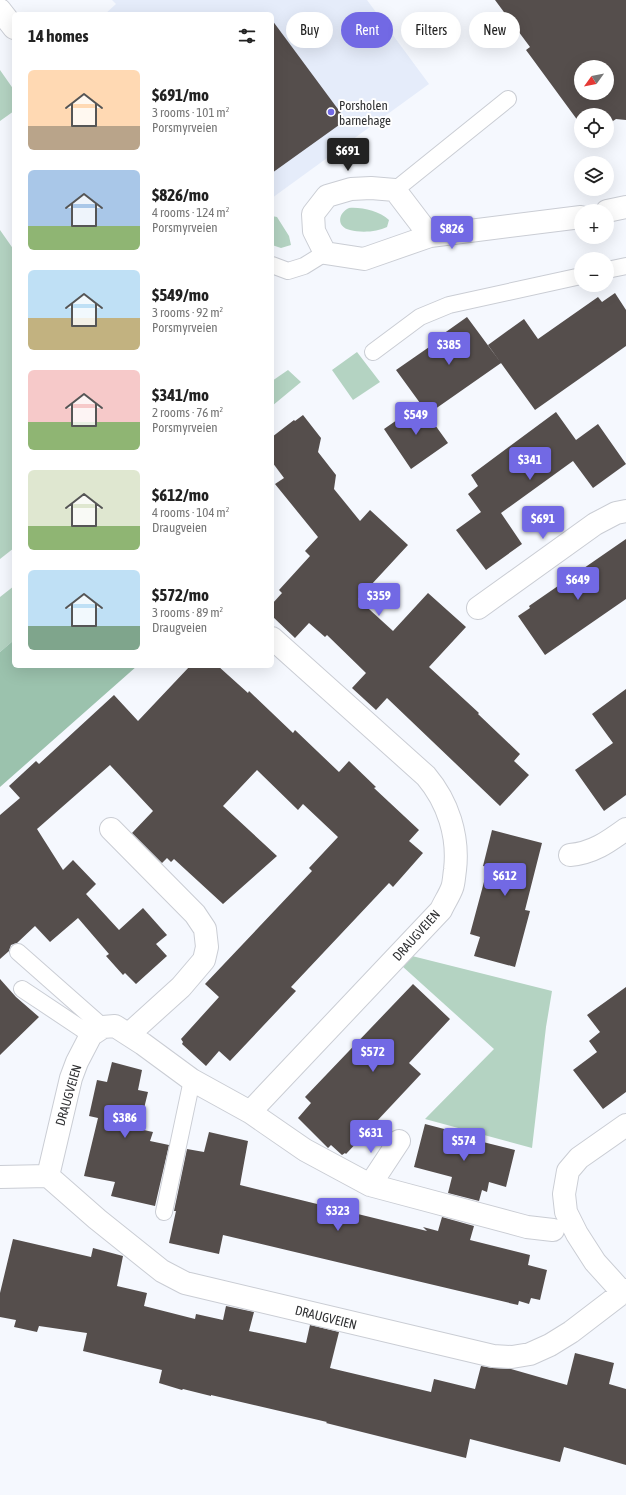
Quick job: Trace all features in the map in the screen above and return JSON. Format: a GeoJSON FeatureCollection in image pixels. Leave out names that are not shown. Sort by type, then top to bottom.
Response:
{"type":"FeatureCollection","features":[{"type":"Feature","properties":{"kind":"street"},"geometry":{"type":"LineString","coordinates":[[0,10],[12,25]]}},
{"type":"Feature","properties":{"kind":"street"},"geometry":{"type":"LineString","coordinates":[[430,236],[395,190],[371,188],[351,189],[327,196],[313,214],[314,231],[325,252],[364,259],[430,236],[574,218]]}},
{"type":"Feature","properties":{"kind":"street"},"geometry":{"type":"LineString","coordinates":[[614,210],[626,207]]}},
{"type":"Feature","properties":{"kind":"street"},"geometry":{"type":"LineString","coordinates":[[478,608],[595,524],[616,513],[626,511]]}},
{"type":"Feature","properties":{"kind":"street","name":"DRAUGVEIEN"},"geometry":{"type":"LineString","coordinates":[[250,1112],[440,910],[453,887],[456,860],[455,836],[445,803],[437,788],[426,776],[274,640]]}},
{"type":"Feature","properties":{"kind":"street"},"geometry":{"type":"LineString","coordinates":[[112,829],[195,914],[205,929],[206,947],[204,960],[181,987],[129,1034]]}},
{"type":"Feature","properties":{"kind":"street"},"geometry":{"type":"LineString","coordinates":[[570,855],[579,854],[603,846],[626,829]]}},
{"type":"Feature","properties":{"kind":"street"},"geometry":{"type":"LineString","coordinates":[[97,1031],[115,1026],[129,1034],[192,1080],[250,1112],[305,1150],[370,1185],[527,1227],[553,1230]]}},
{"type":"Feature","properties":{"kind":"street","name":"DRAUGVEIEN"},"geometry":{"type":"LineString","coordinates":[[97,1031],[77,1062],[71,1078],[48,1176],[97,1220],[162,1271],[185,1283],[493,1356],[512,1357],[530,1354],[550,1345],[571,1332],[624,1291],[595,1262],[577,1234],[566,1212],[564,1194],[568,1171],[578,1158],[626,1125]]}},
{"type":"Feature","properties":{"kind":"street"},"geometry":{"type":"LineString","coordinates":[[370,1185],[399,1141]]}},
{"type":"Feature","properties":{"kind":"street"},"geometry":{"type":"LineString","coordinates":[[0,1177],[48,1176]]}},
{"type":"Feature","properties":{"kind":"lane"},"geometry":{"type":"LineString","coordinates":[[395,190],[508,99]]}},
{"type":"Feature","properties":{"kind":"lane"},"geometry":{"type":"LineString","coordinates":[[274,266],[288,271],[304,266],[325,252]]}},
{"type":"Feature","properties":{"kind":"lane"},"geometry":{"type":"LineString","coordinates":[[614,269],[626,266]]}},
{"type":"Feature","properties":{"kind":"lane"},"geometry":{"type":"LineString","coordinates":[[373,352],[420,317],[449,305],[574,278]]}},
{"type":"Feature","properties":{"kind":"lane"},"geometry":{"type":"LineString","coordinates":[[18,952],[97,1031]]}},
{"type":"Feature","properties":{"kind":"lane"},"geometry":{"type":"LineString","coordinates":[[22,989],[97,1031]]}},
{"type":"Feature","properties":{"kind":"lane"},"geometry":{"type":"LineString","coordinates":[[164,1212],[192,1080]]}},
{"type":"Feature","properties":{"kind":"shaded area","name":"Porsholen barnehage"},"geometry":{"type":"Polygon","coordinates":[[[112,0],[367,0],[376,12],[341,12],[341,48],[393,48],[393,35],[429,84],[274,197],[274,12],[107,12],[116,4],[112,0]]]}},
{"type":"Feature","properties":{"kind":"green space"},"geometry":{"type":"Polygon","coordinates":[[[0,70],[12,87],[12,112],[0,121],[0,70]]]}},
{"type":"Feature","properties":{"kind":"green space"},"geometry":{"type":"Polygon","coordinates":[[[349,208],[365,209],[380,214],[389,220],[387,227],[379,230],[364,232],[345,228],[342,226],[340,220],[345,210],[349,208]]]}},
{"type":"Feature","properties":{"kind":"green space"},"geometry":{"type":"Polygon","coordinates":[[[274,216],[277,217],[289,236],[291,245],[281,248],[274,246],[274,216]]]}},
{"type":"Feature","properties":{"kind":"green space"},"geometry":{"type":"Polygon","coordinates":[[[0,230],[12,247],[12,550],[0,559],[0,230]]]}},
{"type":"Feature","properties":{"kind":"green space"},"geometry":{"type":"Polygon","coordinates":[[[357,352],[380,382],[353,400],[332,370],[357,352]]]}},
{"type":"Feature","properties":{"kind":"green space"},"geometry":{"type":"Polygon","coordinates":[[[288,370],[301,382],[274,404],[274,380],[288,370]]]}},
{"type":"Feature","properties":{"kind":"green space"},"geometry":{"type":"Polygon","coordinates":[[[12,588],[12,642],[0,652],[0,597],[12,588]]]}},
{"type":"Feature","properties":{"kind":"green space"},"geometry":{"type":"Polygon","coordinates":[[[12,642],[12,668],[135,668],[0,787],[0,652],[12,642]]]}},
{"type":"Feature","properties":{"kind":"green space"},"geometry":{"type":"Polygon","coordinates":[[[412,956],[552,991],[546,1027],[532,1148],[425,1119],[494,1049],[402,966],[412,956]]]}},
{"type":"Feature","properties":{"kind":"building"},"geometry":{"type":"Polygon","coordinates":[[[495,0],[626,0],[626,120],[616,119],[614,120],[614,108],[574,108],[574,115],[526,50],[530,47],[520,34],[520,12],[504,12],[495,0]]]}},
{"type":"Feature","properties":{"kind":"building"},"geometry":{"type":"Polygon","coordinates":[[[274,23],[286,39],[286,48],[293,48],[346,120],[274,172],[274,23]]]}},
{"type":"Feature","properties":{"kind":"building"},"geometry":{"type":"Polygon","coordinates":[[[615,293],[626,310],[626,346],[535,410],[488,345],[524,319],[538,339],[598,297],[602,302],[615,293]]]}},
{"type":"Feature","properties":{"kind":"building"},"geometry":{"type":"Polygon","coordinates":[[[467,317],[501,363],[428,414],[396,370],[445,336],[443,334],[467,317]]]}},
{"type":"Feature","properties":{"kind":"building"},"geometry":{"type":"Polygon","coordinates":[[[420,404],[448,443],[411,469],[384,429],[420,404]]]}},
{"type":"Feature","properties":{"kind":"building"},"geometry":{"type":"Polygon","coordinates":[[[556,412],[576,440],[598,424],[626,464],[593,488],[573,461],[501,513],[522,544],[486,570],[456,530],[481,512],[468,494],[478,486],[471,475],[556,412]]]}},
{"type":"Feature","properties":{"kind":"building"},"geometry":{"type":"Polygon","coordinates":[[[303,415],[321,438],[318,452],[336,475],[334,489],[360,521],[370,510],[408,545],[358,599],[393,631],[428,593],[466,627],[429,667],[479,713],[478,714],[520,754],[514,761],[529,775],[500,806],[387,698],[376,710],[352,688],[366,673],[327,635],[325,637],[309,623],[295,638],[274,618],[274,602],[282,593],[279,590],[310,556],[305,551],[318,537],[275,484],[284,478],[274,465],[274,435],[294,420],[295,421],[303,415]]]}},
{"type":"Feature","properties":{"kind":"building"},"geometry":{"type":"Polygon","coordinates":[[[626,539],[626,599],[545,655],[518,616],[530,608],[529,606],[626,539]]]}},
{"type":"Feature","properties":{"kind":"building"},"geometry":{"type":"Polygon","coordinates":[[[188,668],[220,668],[248,693],[249,691],[293,733],[295,730],[339,772],[349,761],[376,787],[374,788],[419,830],[409,841],[423,853],[393,887],[389,883],[291,987],[296,991],[230,1061],[219,1051],[206,1066],[182,1044],[183,1042],[181,1039],[219,997],[205,984],[312,871],[309,868],[338,837],[303,804],[298,810],[257,770],[223,806],[277,856],[223,904],[174,859],[171,862],[167,858],[162,863],[132,833],[153,811],[110,765],[37,829],[63,870],[73,860],[96,884],[86,894],[119,930],[143,908],[167,935],[156,944],[167,956],[136,984],[125,973],[123,975],[106,956],[109,954],[78,918],[50,942],[35,926],[17,943],[11,945],[9,951],[0,959],[0,815],[20,798],[9,786],[36,761],[39,764],[114,695],[138,721],[188,668]]]}},
{"type":"Feature","properties":{"kind":"building"},"geometry":{"type":"Polygon","coordinates":[[[626,689],[626,795],[604,811],[575,770],[613,743],[592,714],[626,689]]]}},
{"type":"Feature","properties":{"kind":"building"},"geometry":{"type":"Polygon","coordinates":[[[492,830],[542,843],[525,910],[530,911],[515,967],[474,956],[480,937],[470,934],[488,867],[483,866],[492,830]]]}},
{"type":"Feature","properties":{"kind":"building"},"geometry":{"type":"Polygon","coordinates":[[[0,979],[16,997],[39,1017],[0,1055],[0,979]]]}},
{"type":"Feature","properties":{"kind":"building"},"geometry":{"type":"Polygon","coordinates":[[[413,984],[450,1019],[409,1063],[421,1074],[346,1154],[345,1153],[342,1155],[331,1145],[328,1148],[298,1118],[311,1103],[305,1097],[413,984]]]}},
{"type":"Feature","properties":{"kind":"building"},"geometry":{"type":"Polygon","coordinates":[[[626,987],[626,1092],[603,1109],[573,1070],[597,1052],[589,1041],[600,1032],[587,1015],[626,987]]]}},
{"type":"Feature","properties":{"kind":"building"},"geometry":{"type":"Polygon","coordinates":[[[112,1062],[142,1070],[138,1090],[148,1092],[139,1129],[153,1132],[150,1141],[169,1145],[155,1206],[111,1196],[115,1182],[84,1176],[98,1118],[89,1116],[97,1080],[107,1082],[112,1062]]]}},
{"type":"Feature","properties":{"kind":"building"},"geometry":{"type":"Polygon","coordinates":[[[425,1124],[448,1130],[447,1133],[515,1150],[506,1187],[489,1182],[487,1192],[482,1190],[479,1201],[448,1193],[452,1177],[414,1167],[425,1124]]]}},
{"type":"Feature","properties":{"kind":"building"},"geometry":{"type":"Polygon","coordinates":[[[209,1132],[248,1141],[240,1185],[427,1231],[423,1227],[438,1231],[442,1217],[474,1226],[470,1240],[530,1255],[528,1265],[547,1270],[540,1300],[531,1298],[529,1304],[519,1301],[518,1305],[223,1235],[219,1254],[169,1243],[187,1149],[204,1152],[209,1132]]]}},
{"type":"Feature","properties":{"kind":"building"},"geometry":{"type":"Polygon","coordinates":[[[13,1239],[91,1257],[93,1248],[123,1256],[117,1286],[147,1293],[144,1306],[195,1319],[196,1314],[223,1320],[226,1306],[254,1312],[249,1331],[306,1343],[310,1325],[339,1332],[330,1368],[431,1392],[434,1379],[475,1389],[481,1366],[511,1369],[567,1385],[575,1353],[614,1363],[609,1384],[626,1389],[626,1465],[564,1447],[560,1462],[470,1439],[466,1458],[326,1423],[327,1422],[211,1395],[182,1390],[159,1383],[162,1370],[83,1351],[87,1333],[39,1326],[37,1332],[14,1327],[16,1320],[0,1317],[0,1293],[13,1239]]]}},
{"type":"Feature","properties":{"kind":"place","name":"Porsholen barnehage"},"geometry":{"type":"Point","coordinates":[331,112]}}]}
